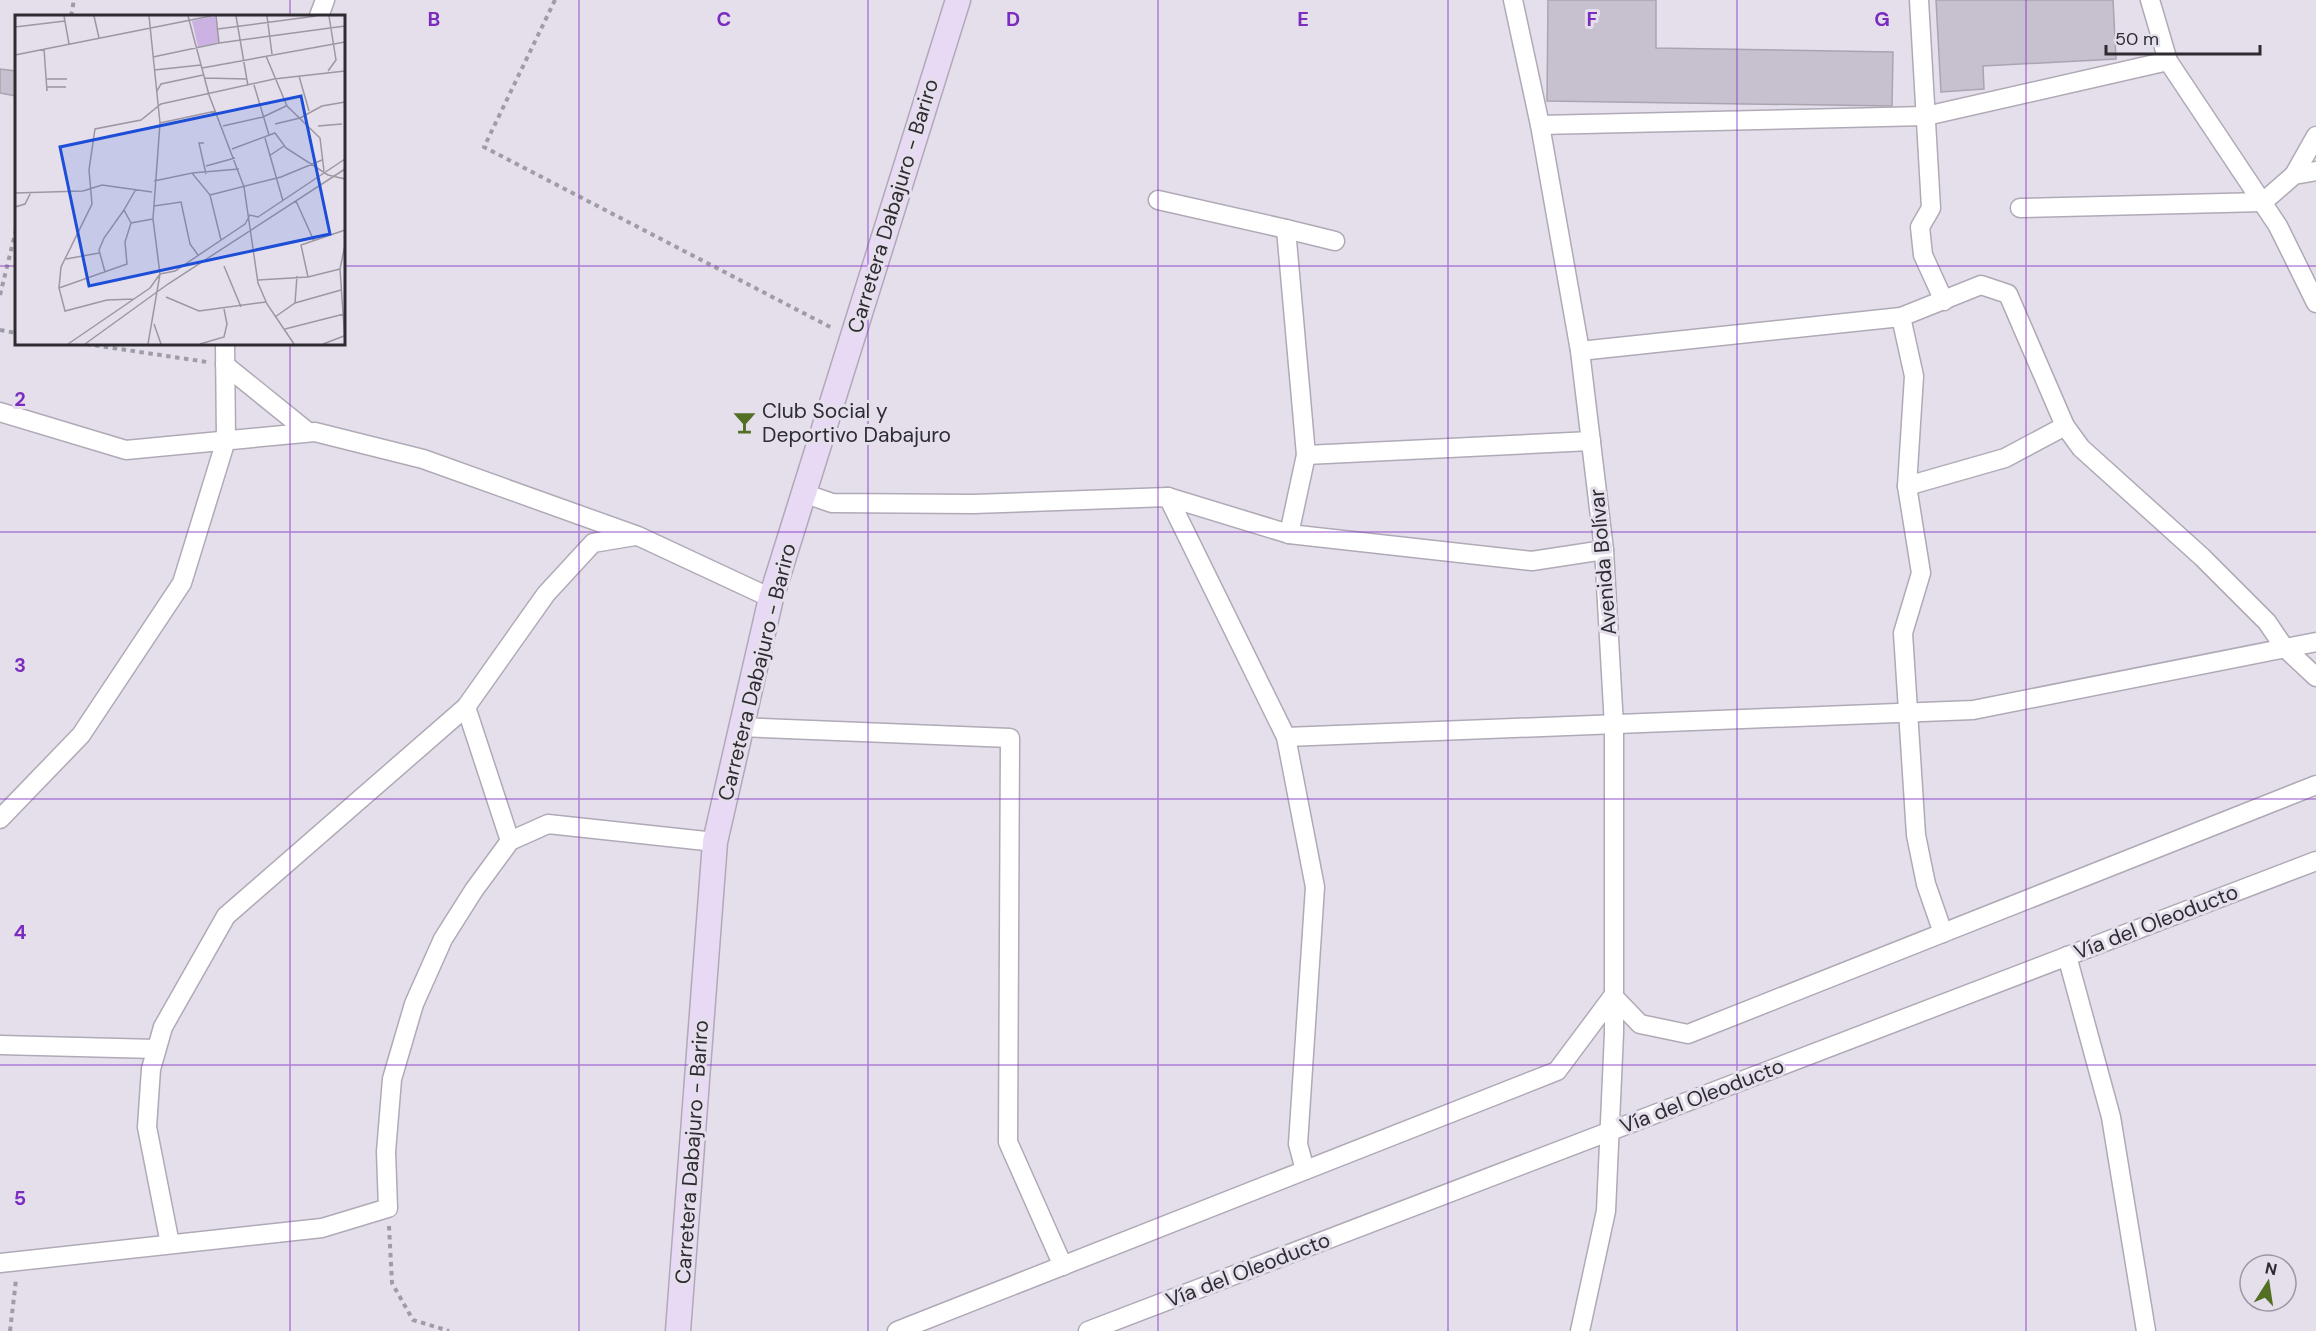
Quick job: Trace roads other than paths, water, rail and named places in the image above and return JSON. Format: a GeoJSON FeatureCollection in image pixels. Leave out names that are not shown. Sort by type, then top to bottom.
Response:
{"type":"FeatureCollection","features":[{"type":"Feature","properties":{"kind":"street"},"geometry":{"type":"LineString","coordinates":[[319,15],[325,0]]}},
{"type":"Feature","properties":{"kind":"street","name":"Carretera Dabajuro - Bariro"},"geometry":{"type":"LineString","coordinates":[[678,1331],[715,842],[771,598],[957,0]]}},
{"type":"Feature","properties":{"kind":"street","name":"Avenida Bolívar"},"geometry":{"type":"LineString","coordinates":[[1513,0],[1540,125],[1580,351],[1604,550],[1614,726],[1614,1033],[1606,1211],[1580,1331]]}},
{"type":"Feature","properties":{"kind":"street"},"geometry":{"type":"LineString","coordinates":[[1919,0],[1930,208],[1920,227],[1923,255],[1944,301]]}},
{"type":"Feature","properties":{"kind":"street"},"geometry":{"type":"LineString","coordinates":[[2150,0],[2168,61],[2278,226],[2316,303]]}},
{"type":"Feature","properties":{"kind":"street"},"geometry":{"type":"LineString","coordinates":[[1540,125],[1926,116],[2168,61]]}},
{"type":"Feature","properties":{"kind":"street"},"geometry":{"type":"LineString","coordinates":[[2020,208],[2263,202],[2294,175],[2316,136]]}},
{"type":"Feature","properties":{"kind":"street"},"geometry":{"type":"LineString","coordinates":[[2294,175],[2316,171]]}},
{"type":"Feature","properties":{"kind":"street"},"geometry":{"type":"LineString","coordinates":[[1158,200],[1335,241]]}},
{"type":"Feature","properties":{"kind":"street"},"geometry":{"type":"LineString","coordinates":[[1286,229],[1306,455],[1289,534]]}},
{"type":"Feature","properties":{"kind":"street"},"geometry":{"type":"LineString","coordinates":[[1580,351],[1901,317],[1981,285],[2008,294],[2065,426],[2081,448],[2202,558],[2268,622],[2284,647],[2316,677]]}},
{"type":"Feature","properties":{"kind":"street"},"geometry":{"type":"LineString","coordinates":[[1901,317],[1914,376],[1907,486],[1921,573],[1902,633],[1907,713],[1916,835],[1926,884],[1942,933]]}},
{"type":"Feature","properties":{"kind":"street"},"geometry":{"type":"LineString","coordinates":[[0,819],[81,735],[182,584],[226,441],[225,345]]}},
{"type":"Feature","properties":{"kind":"street"},"geometry":{"type":"LineString","coordinates":[[225,365],[308,432]]}},
{"type":"Feature","properties":{"kind":"street"},"geometry":{"type":"LineString","coordinates":[[0,412],[126,450],[315,432],[423,459],[638,536],[771,598]]}},
{"type":"Feature","properties":{"kind":"street"},"geometry":{"type":"LineString","coordinates":[[1907,486],[2005,458],[2065,426]]}},
{"type":"Feature","properties":{"kind":"street"},"geometry":{"type":"LineString","coordinates":[[1306,455],[1591,441]]}},
{"type":"Feature","properties":{"kind":"street"},"geometry":{"type":"LineString","coordinates":[[803,493],[832,503],[973,504],[1168,497],[1289,534],[1532,561],[1604,550]]}},
{"type":"Feature","properties":{"kind":"street"},"geometry":{"type":"LineString","coordinates":[[1168,497],[1287,737],[1315,887],[1298,1144],[1305,1170]]}},
{"type":"Feature","properties":{"kind":"street"},"geometry":{"type":"LineString","coordinates":[[170,1244],[147,1127],[151,1069],[163,1027],[226,916],[466,707],[546,594],[593,543],[638,536]]}},
{"type":"Feature","properties":{"kind":"street"},"geometry":{"type":"LineString","coordinates":[[1287,737],[1614,726],[1973,710],[2316,642]]}},
{"type":"Feature","properties":{"kind":"street"},"geometry":{"type":"LineString","coordinates":[[466,707],[510,841]]}},
{"type":"Feature","properties":{"kind":"street"},"geometry":{"type":"LineString","coordinates":[[741,727],[1010,738],[1008,1142],[1063,1266]]}},
{"type":"Feature","properties":{"kind":"street"},"geometry":{"type":"LineString","coordinates":[[897,1331],[1557,1071],[1613,996],[1640,1024],[1688,1034],[2316,785]]}},
{"type":"Feature","properties":{"kind":"street"},"geometry":{"type":"LineString","coordinates":[[9,1262],[322,1228],[388,1208],[386,1152],[392,1079],[414,1004],[443,939],[474,890],[510,841],[548,824],[715,842]]}},
{"type":"Feature","properties":{"kind":"street","name":"Vía del Oleoducto"},"geometry":{"type":"LineString","coordinates":[[1088,1331],[2316,861]]}},
{"type":"Feature","properties":{"kind":"street"},"geometry":{"type":"LineString","coordinates":[[2067,956],[2111,1117],[2146,1331]]}},
{"type":"Feature","properties":{"kind":"street"},"geometry":{"type":"LineString","coordinates":[[0,1045],[156,1049]]}},
{"type":"Feature","properties":{"kind":"place","name":"Club Social y Deportivo Dabajuro"},"geometry":{"type":"Point","coordinates":[744,423]}}]}
